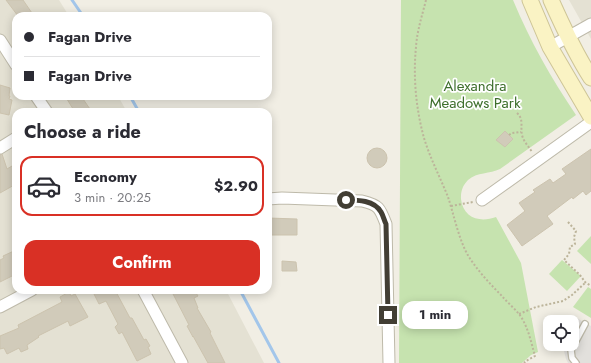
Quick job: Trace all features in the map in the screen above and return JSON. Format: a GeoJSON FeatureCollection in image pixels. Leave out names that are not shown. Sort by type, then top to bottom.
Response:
{"type":"FeatureCollection","features":[{"type":"Feature","properties":{"kind":"main road"},"geometry":{"type":"LineString","coordinates":[[530,0],[550,47],[591,117]]}},
{"type":"Feature","properties":{"kind":"main road"},"geometry":{"type":"LineString","coordinates":[[551,0],[567,36],[591,78]]}},
{"type":"Feature","properties":{"kind":"street"},"geometry":{"type":"LineString","coordinates":[[550,47],[567,36],[591,24]]}},
{"type":"Feature","properties":{"kind":"street"},"geometry":{"type":"LineString","coordinates":[[0,40],[12,59]]}},
{"type":"Feature","properties":{"kind":"street"},"geometry":{"type":"LineString","coordinates":[[482,200],[591,122]]}},
{"type":"Feature","properties":{"kind":"street"},"geometry":{"type":"LineString","coordinates":[[0,148],[12,140]]}},
{"type":"Feature","properties":{"kind":"street"},"geometry":{"type":"LineString","coordinates":[[272,199],[362,200],[374,204],[381,211],[386,224],[388,363]]}},
{"type":"Feature","properties":{"kind":"street"},"geometry":{"type":"LineString","coordinates":[[0,307],[24,294]]}},
{"type":"Feature","properties":{"kind":"street"},"geometry":{"type":"LineString","coordinates":[[145,294],[182,363]]}},
{"type":"Feature","properties":{"kind":"lane"},"geometry":{"type":"LineString","coordinates":[[576,363],[572,358],[571,350],[585,324]]}},
{"type":"Feature","properties":{"kind":"path"},"geometry":{"type":"LineString","coordinates":[[426,0],[416,47],[415,69],[416,93],[424,138],[451,206],[468,256],[489,283],[519,314],[527,329],[535,356],[524,363]]}},
{"type":"Feature","properties":{"kind":"path"},"geometry":{"type":"LineString","coordinates":[[517,113],[522,122],[521,132],[523,139],[532,152]]}},
{"type":"Feature","properties":{"kind":"path"},"geometry":{"type":"LineString","coordinates":[[509,135],[512,133],[521,132]]}},
{"type":"Feature","properties":{"kind":"path"},"geometry":{"type":"LineString","coordinates":[[451,206],[482,200]]}},
{"type":"Feature","properties":{"kind":"path"},"geometry":{"type":"LineString","coordinates":[[568,222],[576,230],[574,237],[575,244],[570,247],[569,254],[564,260],[580,275],[585,282],[591,286]]}},
{"type":"Feature","properties":{"kind":"path"},"geometry":{"type":"LineString","coordinates":[[519,314],[536,307],[564,301],[585,282]]}},
{"type":"Feature","properties":{"kind":"shaded area"},"geometry":{"type":"Polygon","coordinates":[[[0,0],[59,0],[66,12],[12,12],[12,100],[120,100],[125,108],[12,108],[12,294],[228,294],[264,363],[0,363],[0,0]]]}},
{"type":"Feature","properties":{"kind":"shaded area"},"geometry":{"type":"Polygon","coordinates":[[[569,0],[591,0],[591,39],[573,7],[569,0]]]}},
{"type":"Feature","properties":{"kind":"shaded area"},"geometry":{"type":"Polygon","coordinates":[[[579,319],[591,326],[591,363],[568,363],[564,351],[579,351],[579,319]]]}},
{"type":"Feature","properties":{"kind":"green space","name":"Alexandra Meadows Park"},"geometry":{"type":"Polygon","coordinates":[[[401,0],[513,0],[526,30],[558,87],[576,115],[500,169],[472,177],[465,184],[461,192],[462,205],[469,215],[478,219],[490,219],[496,217],[521,263],[538,352],[531,355],[522,363],[399,363],[401,0]]]}},
{"type":"Feature","properties":{"kind":"green space"},"geometry":{"type":"Polygon","coordinates":[[[591,236],[591,264],[577,251],[591,236]]]}},
{"type":"Feature","properties":{"kind":"green space"},"geometry":{"type":"Polygon","coordinates":[[[562,260],[581,276],[567,291],[549,274],[562,260]]]}},
{"type":"Feature","properties":{"kind":"green space"},"geometry":{"type":"Polygon","coordinates":[[[588,287],[591,289],[591,318],[573,307],[588,287]]]}},
{"type":"Feature","properties":{"kind":"building"},"geometry":{"type":"Polygon","coordinates":[[[6,0],[23,0],[31,12],[15,12],[6,0]]]}},
{"type":"Feature","properties":{"kind":"building"},"geometry":{"type":"Polygon","coordinates":[[[0,85],[10,88],[9,99],[12,100],[9,115],[0,113],[0,85]]]}},
{"type":"Feature","properties":{"kind":"building"},"geometry":{"type":"Polygon","coordinates":[[[68,100],[84,100],[89,108],[72,108],[68,100]]]}},
{"type":"Feature","properties":{"kind":"building"},"geometry":{"type":"Polygon","coordinates":[[[505,131],[513,139],[505,147],[496,140],[505,131]]]}},
{"type":"Feature","properties":{"kind":"building"},"geometry":{"type":"Polygon","coordinates":[[[377,148],[384,151],[387,158],[384,165],[377,168],[370,165],[367,158],[370,151],[377,148]]]}},
{"type":"Feature","properties":{"kind":"building"},"geometry":{"type":"Polygon","coordinates":[[[591,149],[591,191],[586,195],[583,191],[573,199],[572,197],[547,216],[553,224],[522,246],[507,225],[525,211],[519,203],[535,192],[533,190],[550,179],[553,183],[566,174],[562,169],[591,149]]]}},
{"type":"Feature","properties":{"kind":"building"},"geometry":{"type":"Polygon","coordinates":[[[2,154],[7,169],[12,166],[12,186],[0,193],[0,155],[2,154]]]}},
{"type":"Feature","properties":{"kind":"building"},"geometry":{"type":"Polygon","coordinates":[[[272,218],[297,219],[297,235],[272,235],[272,218]]]}},
{"type":"Feature","properties":{"kind":"building"},"geometry":{"type":"Polygon","coordinates":[[[12,252],[12,276],[0,282],[0,260],[4,258],[3,256],[12,252]]]}},
{"type":"Feature","properties":{"kind":"building"},"geometry":{"type":"Polygon","coordinates":[[[282,261],[296,262],[297,271],[282,271],[282,261]]]}},
{"type":"Feature","properties":{"kind":"building"},"geometry":{"type":"Polygon","coordinates":[[[65,294],[70,294],[71,296],[75,294],[88,317],[70,326],[68,321],[38,336],[39,337],[27,345],[28,349],[21,352],[19,348],[7,354],[4,348],[0,349],[0,336],[19,328],[18,325],[62,302],[60,297],[65,294]]]}},
{"type":"Feature","properties":{"kind":"building"},"geometry":{"type":"Polygon","coordinates":[[[94,294],[117,294],[130,318],[132,318],[144,340],[146,339],[150,346],[148,347],[151,354],[137,361],[122,332],[119,334],[115,327],[118,324],[106,301],[99,304],[94,294]]]}},
{"type":"Feature","properties":{"kind":"building"},"geometry":{"type":"Polygon","coordinates":[[[173,294],[197,294],[198,296],[194,298],[197,308],[211,332],[210,333],[225,363],[208,363],[187,326],[189,325],[173,294]]]}},
{"type":"Feature","properties":{"kind":"waterway"},"geometry":{"type":"LineString","coordinates":[[72,0],[80,12]]}},
{"type":"Feature","properties":{"kind":"waterway"},"geometry":{"type":"LineString","coordinates":[[132,100],[137,108]]}},
{"type":"Feature","properties":{"kind":"waterway"},"geometry":{"type":"LineString","coordinates":[[242,294],[279,363]]}},
{"type":"Feature","properties":{"kind":"route"},"geometry":{"type":"LineString","coordinates":[[346,200],[362,200],[374,204],[381,211],[386,224],[388,315]]}}]}
